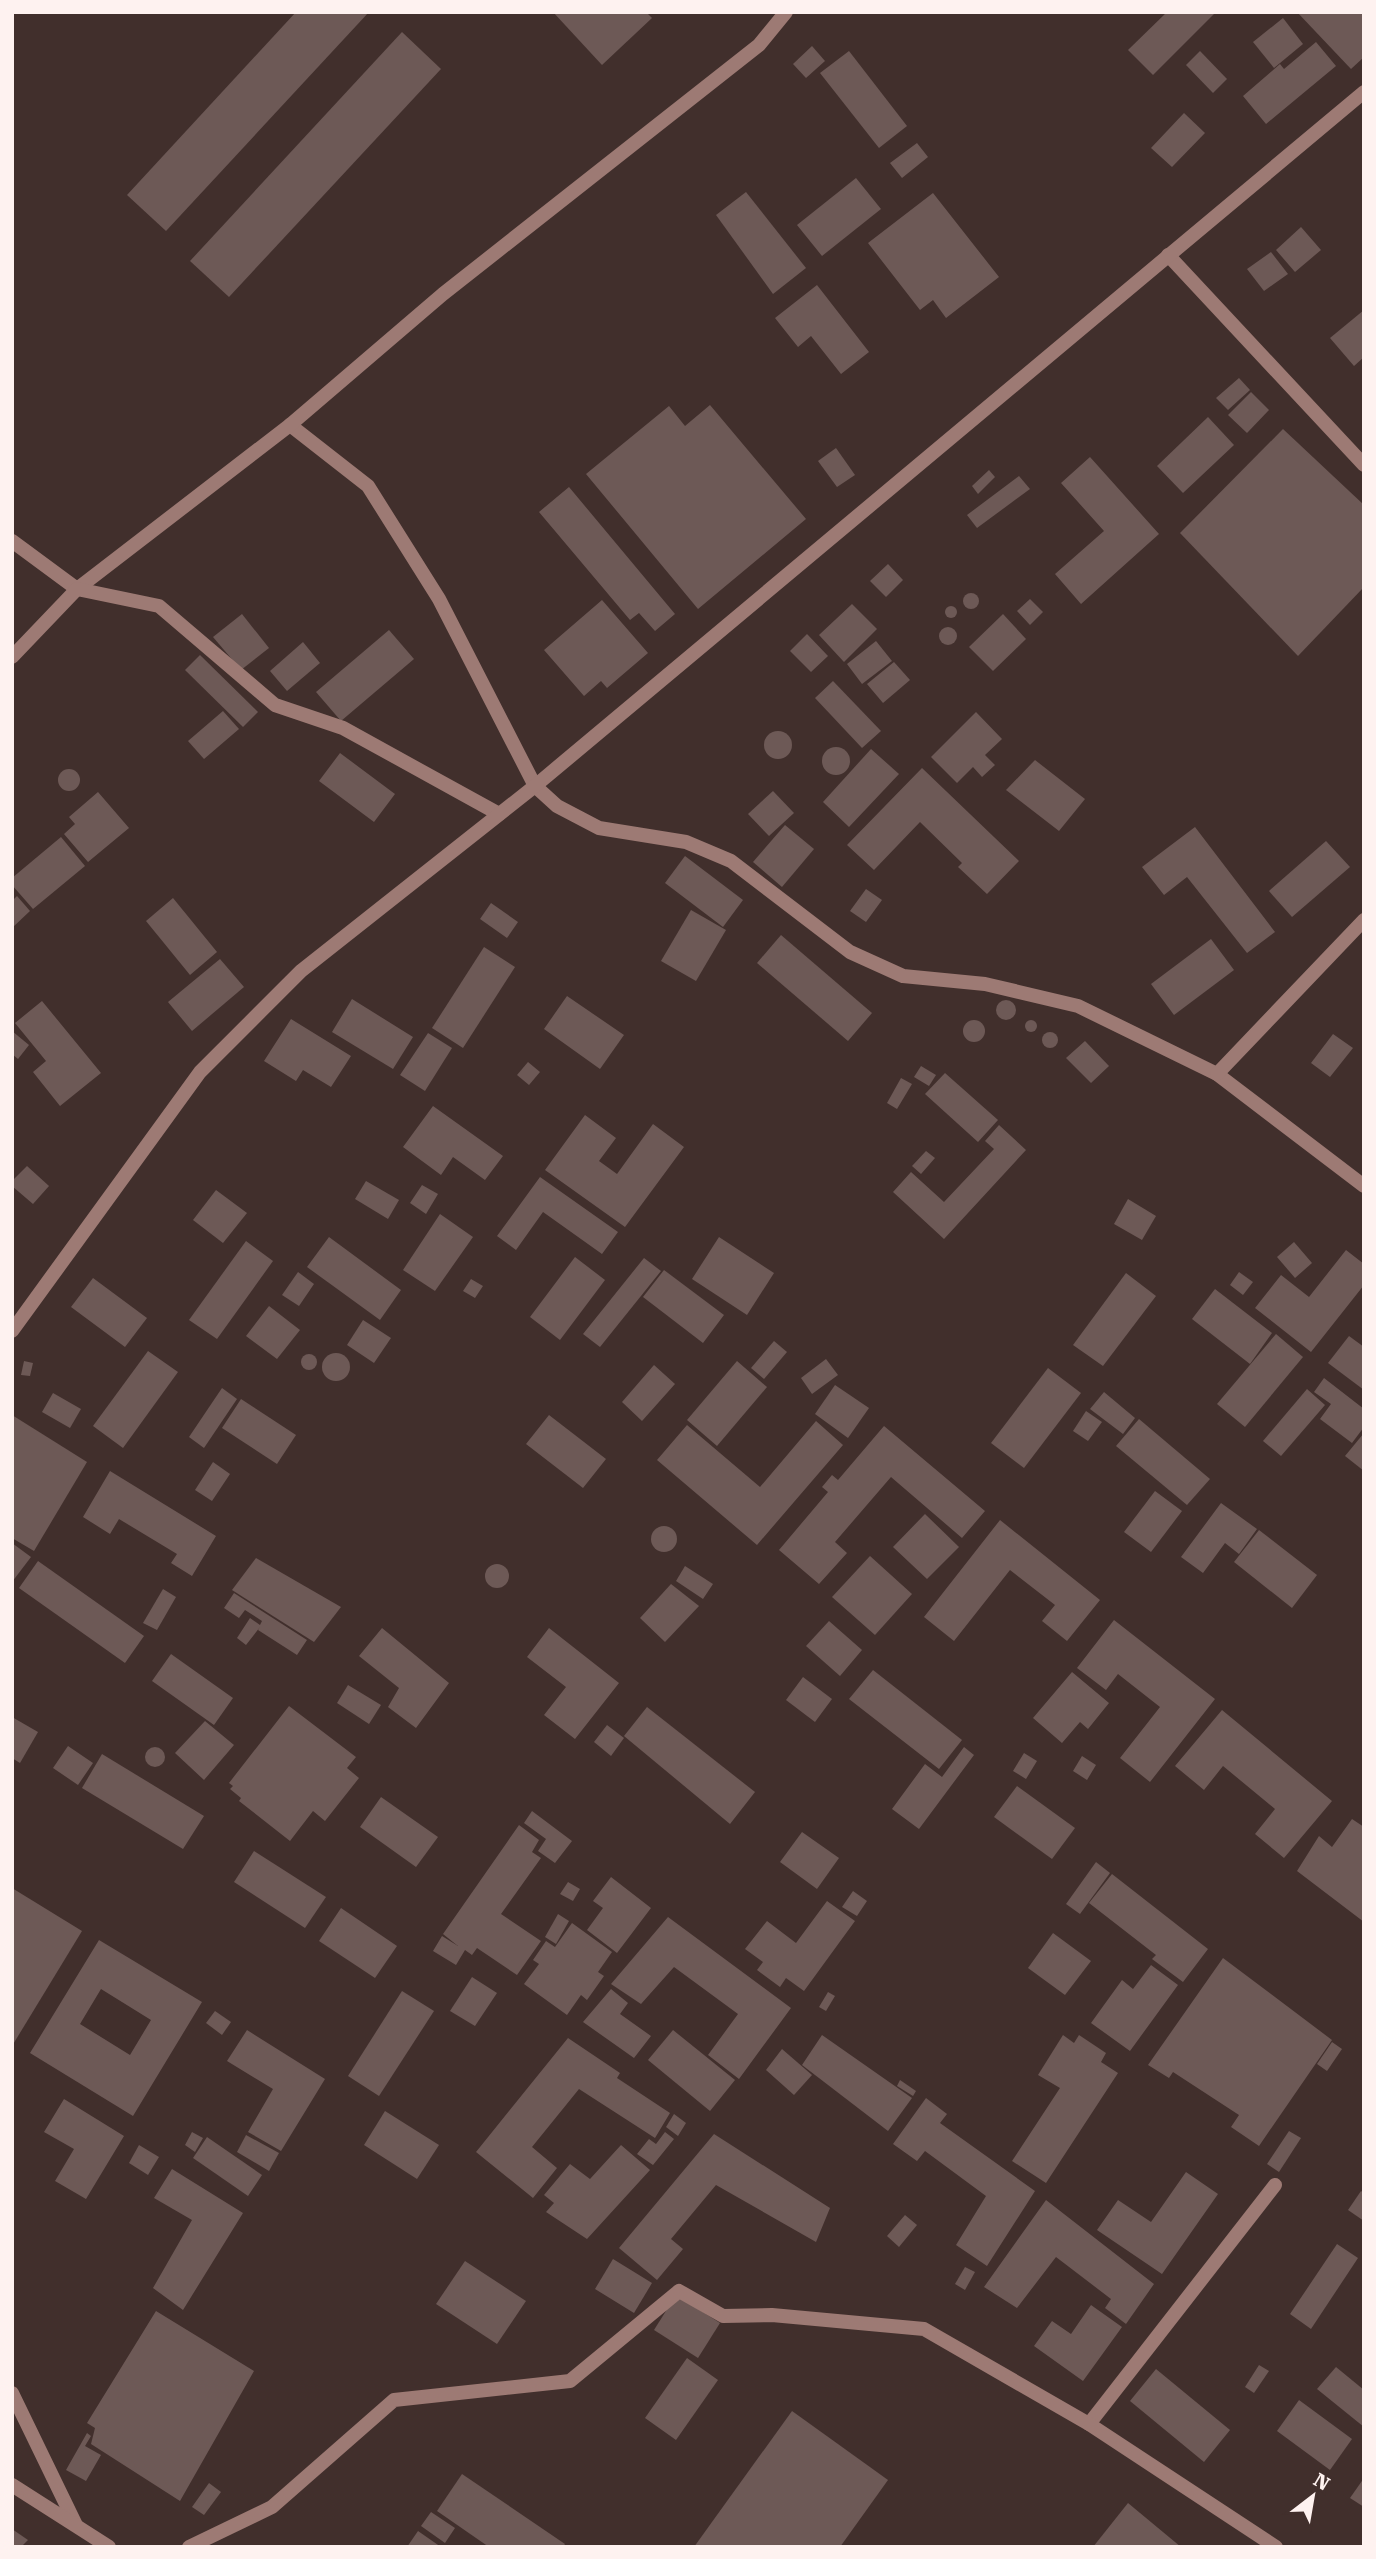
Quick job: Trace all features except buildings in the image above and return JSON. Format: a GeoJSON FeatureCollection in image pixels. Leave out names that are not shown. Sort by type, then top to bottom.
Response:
{"type":"FeatureCollection","features":[{"type":"Feature","properties":{"kind":"street"},"geometry":{"type":"LineString","coordinates":[[12,657],[77,589],[290,425],[443,294],[759,45],[786,12]]}},
{"type":"Feature","properties":{"kind":"street"},"geometry":{"type":"LineString","coordinates":[[14,1327],[200,1072],[301,971],[535,786],[1364,92]]}},
{"type":"Feature","properties":{"kind":"street"},"geometry":{"type":"LineString","coordinates":[[1168,255],[1364,465]]}},
{"type":"Feature","properties":{"kind":"street"},"geometry":{"type":"LineString","coordinates":[[290,425],[368,486],[439,599],[535,786],[557,807],[599,828],[686,842],[731,861],[850,952],[903,976],[985,984],[1078,1006],[1217,1074],[1364,1186]]}},
{"type":"Feature","properties":{"kind":"street"},"geometry":{"type":"LineString","coordinates":[[12,541],[77,589],[159,606],[275,705],[343,728],[499,814]]}},
{"type":"Feature","properties":{"kind":"street"},"geometry":{"type":"LineString","coordinates":[[1217,1074],[1364,920]]}},
{"type":"Feature","properties":{"kind":"street"},"geometry":{"type":"LineString","coordinates":[[1089,2424],[1275,2185]]}},
{"type":"Feature","properties":{"kind":"street"},"geometry":{"type":"LineString","coordinates":[[189,2547],[272,2507],[394,2400],[570,2381],[679,2291],[723,2316],[772,2315],[924,2329],[1089,2424],[1276,2547]]}},
{"type":"Feature","properties":{"kind":"street"},"geometry":{"type":"LineString","coordinates":[[12,2393],[76,2525]]}},
{"type":"Feature","properties":{"kind":"street"},"geometry":{"type":"LineString","coordinates":[[12,2484],[109,2547]]}}]}
